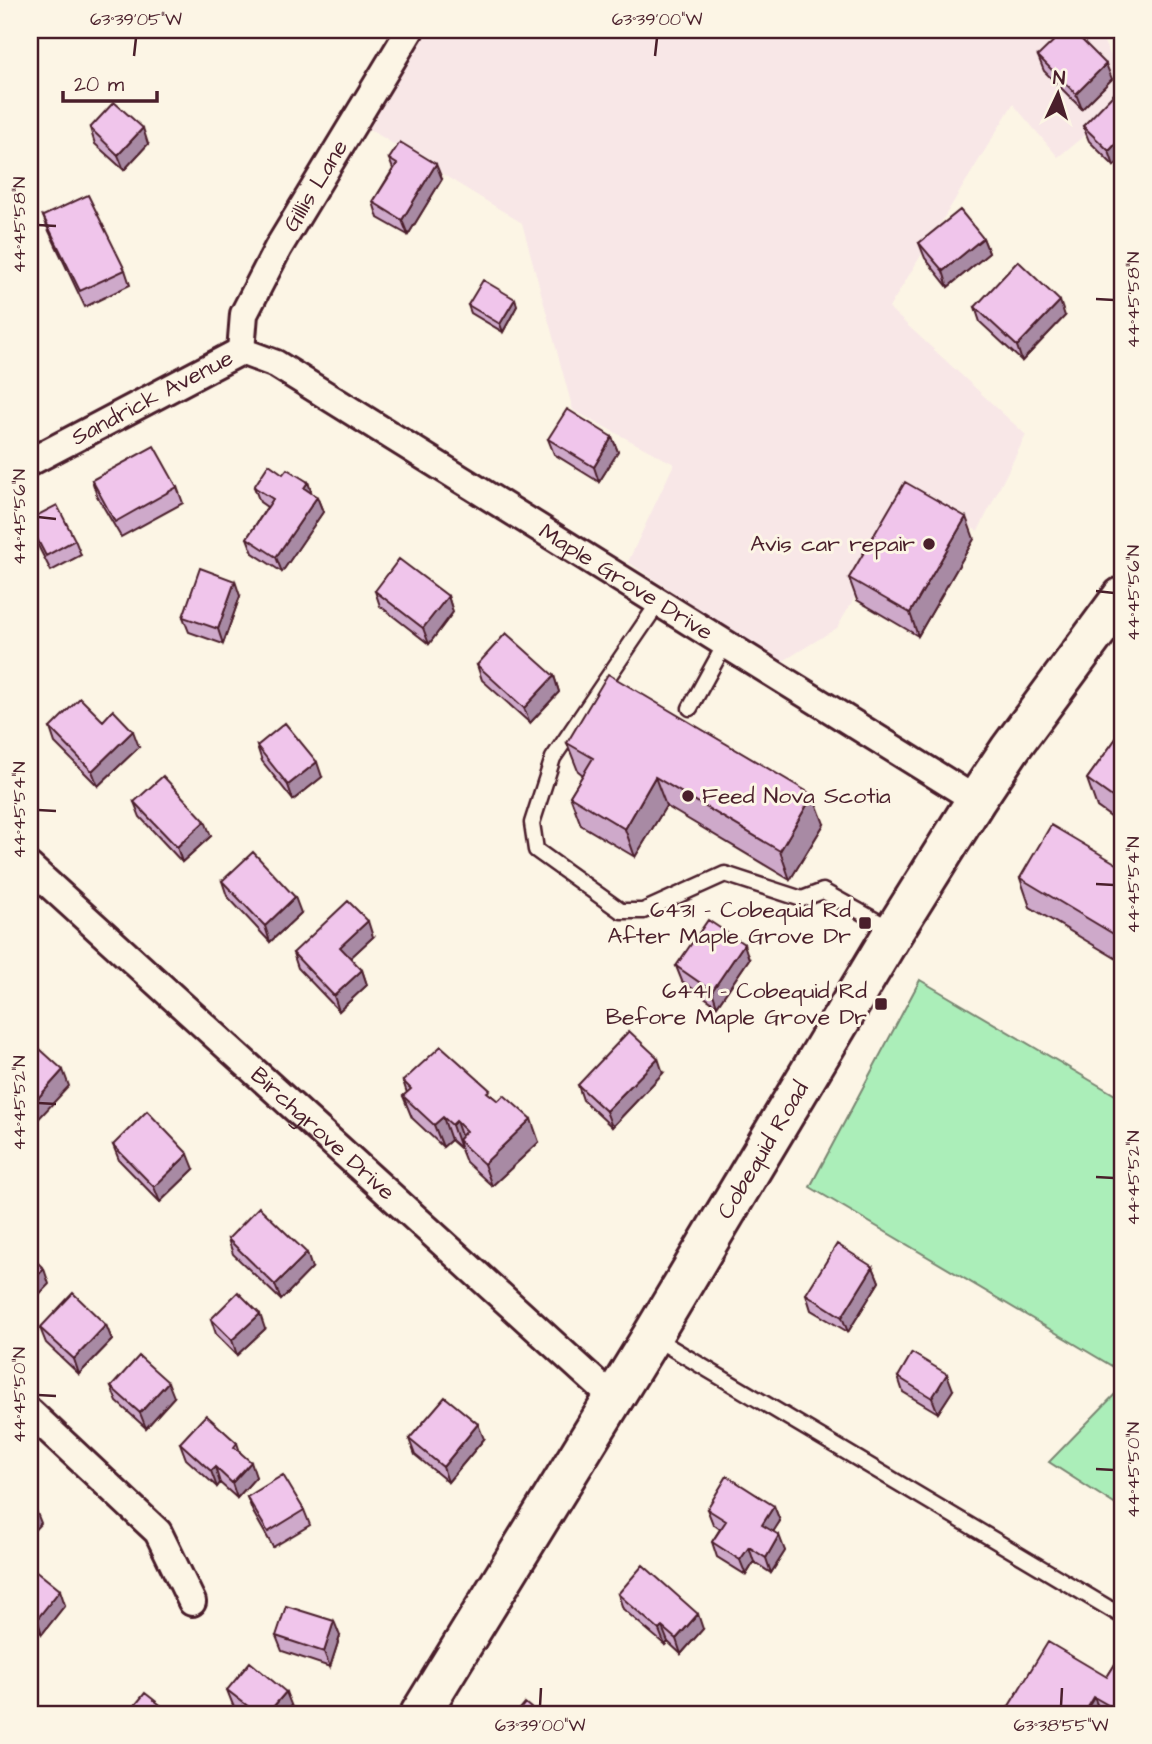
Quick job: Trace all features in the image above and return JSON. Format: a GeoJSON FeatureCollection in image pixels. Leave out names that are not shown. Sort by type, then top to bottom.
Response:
{"type":"FeatureCollection","features":[{"type":"Feature","properties":{"kind":"main road","name":"Cobequid Road"},"geometry":{"type":"LineString","coordinates":[[420,1714],[976,800],[1010,749],[1122,597]]}},
{"type":"Feature","properties":{"kind":"street","name":"Gillis Lane"},"geometry":{"type":"LineString","coordinates":[[241,351],[244,314],[278,248],[410,30]]}},
{"type":"Feature","properties":{"kind":"street","name":"Sandrick Avenue"},"geometry":{"type":"LineString","coordinates":[[30,462],[241,351],[276,364]]}},
{"type":"Feature","properties":{"kind":"street","name":"Maple Grove Drive"},"geometry":{"type":"LineString","coordinates":[[276,364],[976,800]]}},
{"type":"Feature","properties":{"kind":"street","name":"Birchgrove Drive"},"geometry":{"type":"LineString","coordinates":[[30,867],[614,1399]]}},
{"type":"Feature","properties":{"kind":"street"},"geometry":{"type":"LineString","coordinates":[[30,1412],[158,1531],[192,1602]]}},
{"type":"Feature","properties":{"kind":"lane"},"geometry":{"type":"LineString","coordinates":[[659,602],[553,758],[532,823],[537,850],[621,911],[643,911],[725,874],[802,899],[823,891],[894,931]]}},
{"type":"Feature","properties":{"kind":"lane"},"geometry":{"type":"LineString","coordinates":[[690,708],[725,644]]}},
{"type":"Feature","properties":{"kind":"lane"},"geometry":{"type":"LineString","coordinates":[[652,1336],[1122,1616]]}},
{"type":"Feature","properties":{"kind":"shaded area"},"geometry":{"type":"Polygon","coordinates":[[[414,30],[1098,30],[1122,79],[1122,105],[1058,157],[1013,104],[889,308],[1026,435],[978,531],[912,498],[837,628],[780,663],[628,562],[674,464],[573,410],[522,223],[356,121],[414,30]]]}},
{"type":"Feature","properties":{"kind":"green space"},"geometry":{"type":"Polygon","coordinates":[[[920,980],[1122,1099],[1122,1372],[810,1187],[920,980]]]}},
{"type":"Feature","properties":{"kind":"green space"},"geometry":{"type":"Polygon","coordinates":[[[1122,1387],[1122,1509],[1049,1462],[1122,1387]]]}},
{"type":"Feature","properties":{"kind":"building"},"geometry":{"type":"Polygon","coordinates":[[[1065,30],[1072,30],[1106,64],[1076,94],[1038,56],[1065,30]]]}},
{"type":"Feature","properties":{"kind":"building"},"geometry":{"type":"Polygon","coordinates":[[[1114,94],[1122,101],[1122,137],[1109,151],[1083,126],[1114,94]]]}},
{"type":"Feature","properties":{"kind":"building"},"geometry":{"type":"Polygon","coordinates":[[[114,102],[143,128],[118,155],[90,128],[114,102]]]}},
{"type":"Feature","properties":{"kind":"building"},"geometry":{"type":"Polygon","coordinates":[[[400,142],[436,164],[402,220],[373,202],[397,164],[389,159],[400,142]]]}},
{"type":"Feature","properties":{"kind":"building"},"geometry":{"type":"Polygon","coordinates":[[[88,195],[125,270],[80,291],[43,216],[88,195]]]}},
{"type":"Feature","properties":{"kind":"building"},"geometry":{"type":"Polygon","coordinates":[[[960,210],[983,238],[943,271],[919,243],[960,210]]]}},
{"type":"Feature","properties":{"kind":"building"},"geometry":{"type":"Polygon","coordinates":[[[1018,261],[1060,301],[1017,346],[975,307],[1018,261]]]}},
{"type":"Feature","properties":{"kind":"building"},"geometry":{"type":"Polygon","coordinates":[[[483,280],[515,299],[500,324],[468,305],[483,280]]]}},
{"type":"Feature","properties":{"kind":"building"},"geometry":{"type":"Polygon","coordinates":[[[567,409],[612,437],[594,467],[548,439],[567,409]]]}},
{"type":"Feature","properties":{"kind":"building"},"geometry":{"type":"Polygon","coordinates":[[[154,446],[177,487],[115,522],[92,480],[154,446]]]}},
{"type":"Feature","properties":{"kind":"building"},"geometry":{"type":"Polygon","coordinates":[[[269,464],[283,474],[287,469],[308,482],[304,488],[317,497],[276,557],[247,538],[273,499],[254,487],[269,464]]]}},
{"type":"Feature","properties":{"kind":"building"},"geometry":{"type":"Polygon","coordinates":[[[905,482],[966,517],[910,613],[849,578],[905,482]]]}},
{"type":"Feature","properties":{"kind":"building"},"geometry":{"type":"Polygon","coordinates":[[[57,505],[75,540],[46,556],[30,525],[30,519],[57,505]]]}},
{"type":"Feature","properties":{"kind":"building"},"geometry":{"type":"Polygon","coordinates":[[[399,559],[448,596],[423,628],[375,591],[399,559]]]}},
{"type":"Feature","properties":{"kind":"building"},"geometry":{"type":"Polygon","coordinates":[[[200,568],[235,581],[218,629],[183,617],[200,568]]]}},
{"type":"Feature","properties":{"kind":"building"},"geometry":{"type":"Polygon","coordinates":[[[506,633],[554,676],[524,708],[477,665],[506,633]]]}},
{"type":"Feature","properties":{"kind":"building","name":"Feed Nova Scotia"},"geometry":{"type":"Polygon","coordinates":[[[608,674],[813,795],[780,851],[655,777],[625,829],[570,796],[593,758],[567,743],[608,674]]]}},
{"type":"Feature","properties":{"kind":"building"},"geometry":{"type":"Polygon","coordinates":[[[80,698],[103,721],[113,710],[133,731],[92,771],[50,728],[80,698]]]}},
{"type":"Feature","properties":{"kind":"building"},"geometry":{"type":"Polygon","coordinates":[[[285,723],[317,762],[288,785],[257,746],[285,723]]]}},
{"type":"Feature","properties":{"kind":"building"},"geometry":{"type":"Polygon","coordinates":[[[1122,730],[1122,804],[1087,779],[1122,730]]]}},
{"type":"Feature","properties":{"kind":"building"},"geometry":{"type":"Polygon","coordinates":[[[163,776],[205,821],[177,847],[134,802],[163,776]]]}},
{"type":"Feature","properties":{"kind":"building"},"geometry":{"type":"Polygon","coordinates":[[[1051,825],[1122,867],[1122,939],[1020,878],[1051,825]]]}},
{"type":"Feature","properties":{"kind":"building"},"geometry":{"type":"Polygon","coordinates":[[[253,852],[295,897],[265,926],[222,881],[253,852]]]}},
{"type":"Feature","properties":{"kind":"building"},"geometry":{"type":"Polygon","coordinates":[[[348,901],[368,921],[340,947],[362,970],[334,996],[293,953],[348,901]]]}},
{"type":"Feature","properties":{"kind":"building"},"geometry":{"type":"Polygon","coordinates":[[[708,920],[744,944],[712,991],[676,966],[708,920]]]}},
{"type":"Feature","properties":{"kind":"building"},"geometry":{"type":"Polygon","coordinates":[[[629,1031],[658,1058],[606,1111],[578,1085],[629,1031]]]}},
{"type":"Feature","properties":{"kind":"building"},"geometry":{"type":"Polygon","coordinates":[[[30,1040],[63,1070],[30,1107],[30,1040]]]}},
{"type":"Feature","properties":{"kind":"building"},"geometry":{"type":"Polygon","coordinates":[[[441,1046],[490,1090],[487,1092],[498,1101],[504,1095],[531,1119],[484,1164],[458,1140],[466,1131],[456,1121],[452,1125],[443,1117],[434,1125],[403,1096],[411,1089],[403,1081],[441,1046]]]}},
{"type":"Feature","properties":{"kind":"building"},"geometry":{"type":"Polygon","coordinates":[[[147,1111],[188,1154],[154,1187],[113,1145],[147,1111]]]}},
{"type":"Feature","properties":{"kind":"building"},"geometry":{"type":"Polygon","coordinates":[[[259,1207],[307,1253],[275,1285],[228,1239],[259,1207]]]}},
{"type":"Feature","properties":{"kind":"building"},"geometry":{"type":"Polygon","coordinates":[[[837,1244],[873,1267],[842,1317],[806,1294],[837,1244]]]}},
{"type":"Feature","properties":{"kind":"building"},"geometry":{"type":"Polygon","coordinates":[[[30,1255],[44,1269],[30,1283],[30,1255]]]}},
{"type":"Feature","properties":{"kind":"building"},"geometry":{"type":"Polygon","coordinates":[[[238,1292],[260,1314],[232,1340],[211,1319],[238,1292]]]}},
{"type":"Feature","properties":{"kind":"building"},"geometry":{"type":"Polygon","coordinates":[[[73,1293],[106,1325],[74,1359],[40,1328],[73,1293]]]}},
{"type":"Feature","properties":{"kind":"building"},"geometry":{"type":"Polygon","coordinates":[[[912,1353],[947,1374],[932,1398],[898,1377],[912,1353]]]}},
{"type":"Feature","properties":{"kind":"building"},"geometry":{"type":"Polygon","coordinates":[[[139,1356],[168,1382],[140,1413],[111,1387],[139,1356]]]}},
{"type":"Feature","properties":{"kind":"building"},"geometry":{"type":"Polygon","coordinates":[[[445,1397],[478,1424],[443,1467],[409,1439],[445,1397]]]}},
{"type":"Feature","properties":{"kind":"building"},"geometry":{"type":"Polygon","coordinates":[[[206,1415],[237,1443],[234,1447],[251,1462],[232,1483],[215,1467],[211,1471],[180,1443],[206,1415]]]}},
{"type":"Feature","properties":{"kind":"building"},"geometry":{"type":"Polygon","coordinates":[[[283,1475],[304,1510],[268,1532],[247,1497],[283,1475]]]}},
{"type":"Feature","properties":{"kind":"building"},"geometry":{"type":"Polygon","coordinates":[[[727,1476],[774,1506],[762,1525],[779,1535],[766,1558],[749,1547],[740,1560],[712,1542],[726,1521],[707,1509],[727,1476]]]}},
{"type":"Feature","properties":{"kind":"building"},"geometry":{"type":"Polygon","coordinates":[[[643,1565],[698,1614],[676,1639],[662,1627],[659,1630],[618,1594],[643,1565]]]}},
{"type":"Feature","properties":{"kind":"building"},"geometry":{"type":"Polygon","coordinates":[[[30,1566],[60,1590],[37,1619],[30,1613],[30,1566]]]}},
{"type":"Feature","properties":{"kind":"building"},"geometry":{"type":"Polygon","coordinates":[[[286,1606],[334,1621],[324,1652],[276,1636],[286,1606]]]}},
{"type":"Feature","properties":{"kind":"building"},"geometry":{"type":"Polygon","coordinates":[[[1048,1642],[1107,1677],[1122,1653],[1122,1713],[1094,1697],[1084,1714],[1004,1714],[1048,1642]]]}},
{"type":"Feature","properties":{"kind":"building"},"geometry":{"type":"Polygon","coordinates":[[[250,1662],[286,1692],[267,1714],[258,1714],[227,1690],[250,1662]]]}},
{"type":"Feature","properties":{"kind":"building"},"geometry":{"type":"Polygon","coordinates":[[[145,1693],[172,1714],[128,1714],[145,1693]]]}},
{"type":"Feature","properties":{"kind":"building"},"geometry":{"type":"Polygon","coordinates":[[[525,1703],[538,1714],[516,1714],[525,1703]]]}},
{"type":"Feature","properties":{"kind":"place","name":"Avis car repair"},"geometry":{"type":"Point","coordinates":[929,544]}},
{"type":"Feature","properties":{"kind":"place","name":"Feed Nova Scotia"},"geometry":{"type":"Point","coordinates":[688,796]}},
{"type":"Feature","properties":{"kind":"place","name":"6431 - Cobequid Rd After Maple Grove Dr"},"geometry":{"type":"Point","coordinates":[865,923]}},
{"type":"Feature","properties":{"kind":"place","name":"6441 - Cobequid Rd Before Maple Grove Dr"},"geometry":{"type":"Point","coordinates":[881,1004]}}]}
